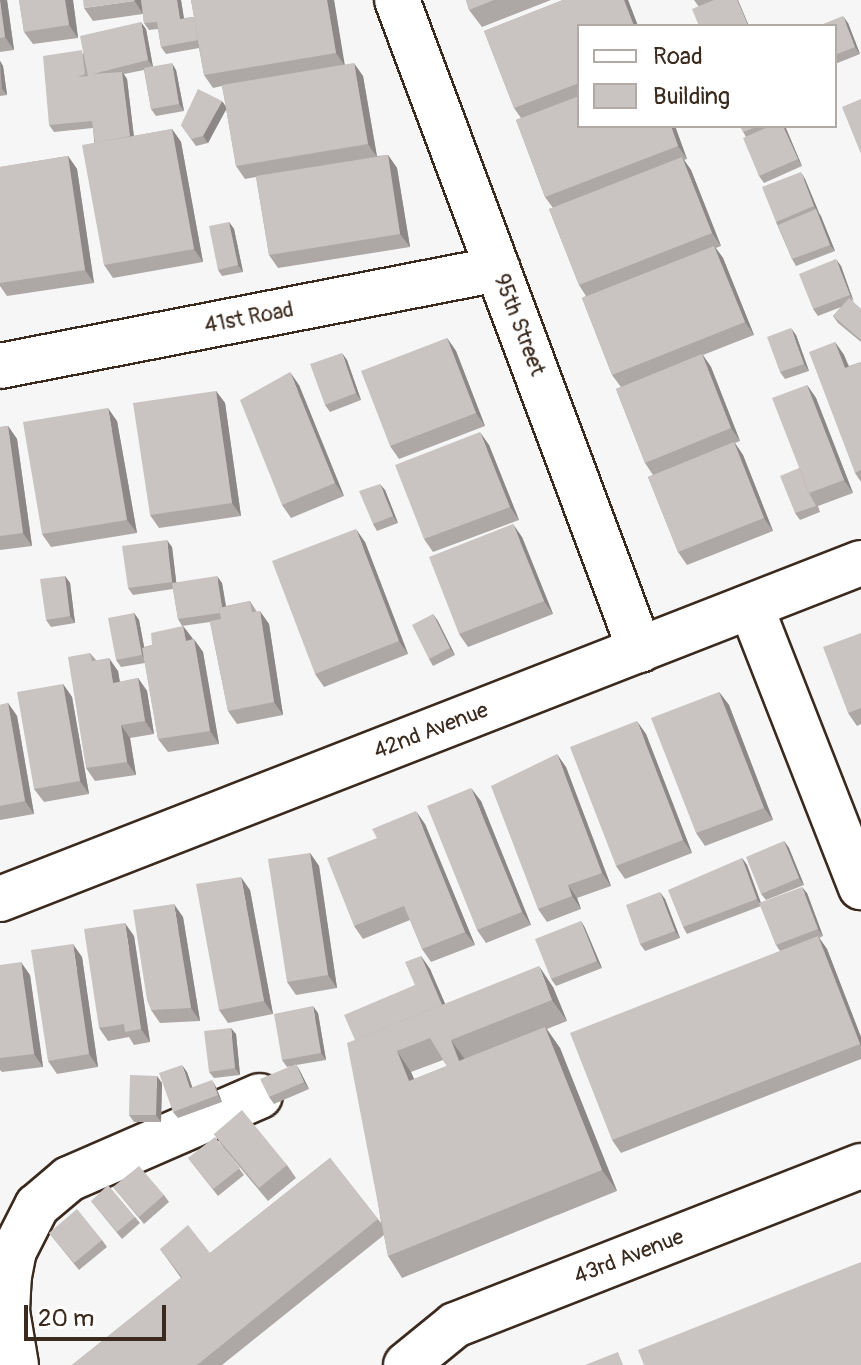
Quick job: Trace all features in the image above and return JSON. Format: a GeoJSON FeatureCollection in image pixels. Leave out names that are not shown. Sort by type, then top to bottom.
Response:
{"type":"FeatureCollection","features":[{"type":"Feature","properties":{"kind":"street","name":"95th Street"},"geometry":{"type":"LineString","coordinates":[[397,0],[640,650]]}},
{"type":"Feature","properties":{"kind":"street","name":"41st Road"},"geometry":{"type":"LineString","coordinates":[[0,366],[498,269]]}},
{"type":"Feature","properties":{"kind":"street","name":"42nd Avenue"},"geometry":{"type":"LineString","coordinates":[[0,899],[861,563]]}},
{"type":"Feature","properties":{"kind":"street"},"geometry":{"type":"LineString","coordinates":[[751,607],[861,887]]}},
{"type":"Feature","properties":{"kind":"street"},"geometry":{"type":"LineString","coordinates":[[16,1365],[7,1311],[9,1276],[14,1251],[37,1206],[80,1173],[260,1096]]}},
{"type":"Feature","properties":{"kind":"street","name":"43rd Avenue"},"geometry":{"type":"LineString","coordinates":[[406,1365],[455,1325],[861,1166]]}},
{"type":"Feature","properties":{"kind":"building"},"geometry":{"type":"Polygon","coordinates":[[[0,0],[5,37],[0,38],[0,0]]]}},
{"type":"Feature","properties":{"kind":"building"},"geometry":{"type":"Polygon","coordinates":[[[19,0],[65,0],[69,25],[24,32],[19,0]]]}},
{"type":"Feature","properties":{"kind":"building"},"geometry":{"type":"Polygon","coordinates":[[[83,0],[134,0],[134,1],[84,8],[83,0]]]}},
{"type":"Feature","properties":{"kind":"building"},"geometry":{"type":"Polygon","coordinates":[[[141,0],[177,0],[180,19],[194,17],[198,40],[161,47],[157,22],[144,23],[141,0]]]}},
{"type":"Feature","properties":{"kind":"building"},"geometry":{"type":"Polygon","coordinates":[[[191,0],[327,0],[336,53],[204,75],[191,0]]]}},
{"type":"Feature","properties":{"kind":"building"},"geometry":{"type":"Polygon","coordinates":[[[466,0],[494,0],[469,10],[466,0]]]}},
{"type":"Feature","properties":{"kind":"building"},"geometry":{"type":"Polygon","coordinates":[[[563,0],[624,0],[633,24],[577,24],[577,84],[514,108],[484,31],[563,0]]]}},
{"type":"Feature","properties":{"kind":"building"},"geometry":{"type":"Polygon","coordinates":[[[714,0],[737,0],[747,24],[698,24],[692,9],[714,0]]]}},
{"type":"Feature","properties":{"kind":"building"},"geometry":{"type":"Polygon","coordinates":[[[843,16],[855,47],[837,54],[837,24],[823,24],[843,16]]]}},
{"type":"Feature","properties":{"kind":"building"},"geometry":{"type":"Polygon","coordinates":[[[141,22],[148,60],[93,74],[122,72],[130,136],[95,143],[92,121],[49,125],[43,56],[82,50],[85,74],[78,77],[88,76],[80,36],[141,22]]]}},
{"type":"Feature","properties":{"kind":"building"},"geometry":{"type":"Polygon","coordinates":[[[172,63],[179,104],[151,109],[144,68],[172,63]]]}},
{"type":"Feature","properties":{"kind":"building"},"geometry":{"type":"Polygon","coordinates":[[[354,63],[368,144],[236,166],[222,85],[354,63]]]}},
{"type":"Feature","properties":{"kind":"building"},"geometry":{"type":"Polygon","coordinates":[[[198,89],[222,101],[203,136],[191,139],[181,125],[198,89]]]}},
{"type":"Feature","properties":{"kind":"building"},"geometry":{"type":"Polygon","coordinates":[[[577,97],[577,128],[672,128],[678,146],[545,197],[516,120],[577,97]]]}},
{"type":"Feature","properties":{"kind":"building"},"geometry":{"type":"Polygon","coordinates":[[[861,99],[861,154],[842,107],[861,99]]]}},
{"type":"Feature","properties":{"kind":"building"},"geometry":{"type":"Polygon","coordinates":[[[766,128],[784,128],[798,159],[759,176],[743,138],[766,128]]]}},
{"type":"Feature","properties":{"kind":"building"},"geometry":{"type":"Polygon","coordinates":[[[172,129],[194,249],[104,265],[82,145],[172,129]]]}},
{"type":"Feature","properties":{"kind":"building"},"geometry":{"type":"Polygon","coordinates":[[[388,155],[400,234],[269,255],[256,176],[388,155]]]}},
{"type":"Feature","properties":{"kind":"building"},"geometry":{"type":"Polygon","coordinates":[[[68,156],[85,270],[0,283],[0,167],[68,156]]]}},
{"type":"Feature","properties":{"kind":"building"},"geometry":{"type":"Polygon","coordinates":[[[682,157],[712,233],[579,285],[549,209],[682,157]]]}},
{"type":"Feature","properties":{"kind":"building"},"geometry":{"type":"Polygon","coordinates":[[[801,172],[814,206],[776,222],[762,187],[801,172]]]}},
{"type":"Feature","properties":{"kind":"building"},"geometry":{"type":"Polygon","coordinates":[[[816,209],[830,245],[792,259],[778,225],[816,209]]]}},
{"type":"Feature","properties":{"kind":"building"},"geometry":{"type":"Polygon","coordinates":[[[229,222],[238,265],[218,270],[209,226],[229,222]]]}},
{"type":"Feature","properties":{"kind":"building"},"geometry":{"type":"Polygon","coordinates":[[[714,246],[745,322],[612,375],[582,298],[714,246]]]}},
{"type":"Feature","properties":{"kind":"building"},"geometry":{"type":"Polygon","coordinates":[[[836,259],[850,295],[813,309],[799,274],[836,259]]]}},
{"type":"Feature","properties":{"kind":"building"},"geometry":{"type":"Polygon","coordinates":[[[849,298],[861,309],[861,340],[833,316],[849,298]]]}},
{"type":"Feature","properties":{"kind":"building"},"geometry":{"type":"Polygon","coordinates":[[[791,328],[804,364],[780,372],[767,337],[791,328]]]}},
{"type":"Feature","properties":{"kind":"building"},"geometry":{"type":"Polygon","coordinates":[[[447,338],[476,413],[390,446],[361,371],[447,338]]]}},
{"type":"Feature","properties":{"kind":"building"},"geometry":{"type":"Polygon","coordinates":[[[835,342],[845,368],[861,362],[861,470],[855,473],[809,352],[835,342]]]}},
{"type":"Feature","properties":{"kind":"building"},"geometry":{"type":"Polygon","coordinates":[[[342,353],[356,393],[325,405],[310,364],[342,353]]]}},
{"type":"Feature","properties":{"kind":"building"},"geometry":{"type":"Polygon","coordinates":[[[702,354],[731,428],[645,463],[616,389],[702,354]]]}},
{"type":"Feature","properties":{"kind":"building"},"geometry":{"type":"Polygon","coordinates":[[[290,372],[335,483],[282,505],[240,400],[290,372]]]}},
{"type":"Feature","properties":{"kind":"building"},"geometry":{"type":"Polygon","coordinates":[[[807,385],[844,480],[809,493],[772,398],[807,385]]]}},
{"type":"Feature","properties":{"kind":"building"},"geometry":{"type":"Polygon","coordinates":[[[216,391],[232,503],[150,515],[133,403],[216,391]]]}},
{"type":"Feature","properties":{"kind":"building"},"geometry":{"type":"Polygon","coordinates":[[[108,408],[127,520],[42,534],[23,422],[108,408]]]}},
{"type":"Feature","properties":{"kind":"building"},"geometry":{"type":"Polygon","coordinates":[[[8,426],[23,533],[0,536],[0,427],[8,426]]]}},
{"type":"Feature","properties":{"kind":"building"},"geometry":{"type":"Polygon","coordinates":[[[480,432],[510,507],[424,539],[395,465],[480,432]]]}},
{"type":"Feature","properties":{"kind":"building"},"geometry":{"type":"Polygon","coordinates":[[[734,442],[764,518],[678,552],[648,477],[734,442]]]}},
{"type":"Feature","properties":{"kind":"building"},"geometry":{"type":"Polygon","coordinates":[[[799,468],[816,506],[795,513],[780,476],[799,468]]]}},
{"type":"Feature","properties":{"kind":"building"},"geometry":{"type":"Polygon","coordinates":[[[380,484],[393,516],[373,524],[359,491],[380,484]]]}},
{"type":"Feature","properties":{"kind":"building"},"geometry":{"type":"Polygon","coordinates":[[[513,524],[544,601],[459,634],[429,557],[513,524]]]}},
{"type":"Feature","properties":{"kind":"building"},"geometry":{"type":"Polygon","coordinates":[[[356,529],[399,641],[315,674],[272,561],[356,529]]]}},
{"type":"Feature","properties":{"kind":"building"},"geometry":{"type":"Polygon","coordinates":[[[167,540],[172,582],[128,588],[122,546],[167,540]]]}},
{"type":"Feature","properties":{"kind":"building"},"geometry":{"type":"Polygon","coordinates":[[[65,576],[70,616],[46,620],[40,579],[65,576]]]}},
{"type":"Feature","properties":{"kind":"building"},"geometry":{"type":"Polygon","coordinates":[[[217,576],[222,607],[219,608],[220,613],[178,619],[172,583],[217,576]]]}},
{"type":"Feature","properties":{"kind":"building"},"geometry":{"type":"Polygon","coordinates":[[[250,601],[252,612],[260,611],[274,702],[228,711],[210,621],[221,619],[219,608],[250,601]]]}},
{"type":"Feature","properties":{"kind":"building"},"geometry":{"type":"Polygon","coordinates":[[[134,613],[142,655],[116,660],[108,618],[134,613]]]}},
{"type":"Feature","properties":{"kind":"building"},"geometry":{"type":"Polygon","coordinates":[[[433,614],[450,648],[429,659],[412,625],[433,614]]]}},
{"type":"Feature","properties":{"kind":"building"},"geometry":{"type":"Polygon","coordinates":[[[183,626],[186,641],[194,639],[210,731],[158,739],[142,648],[152,645],[151,633],[183,626]]]}},
{"type":"Feature","properties":{"kind":"building"},"geometry":{"type":"Polygon","coordinates":[[[861,633],[861,708],[848,713],[823,647],[861,633]]]}},
{"type":"Feature","properties":{"kind":"building"},"geometry":{"type":"Polygon","coordinates":[[[90,653],[92,661],[109,658],[113,683],[138,678],[145,721],[121,725],[127,762],[86,768],[68,657],[90,653]]]}},
{"type":"Feature","properties":{"kind":"building"},"geometry":{"type":"Polygon","coordinates":[[[63,684],[80,781],[34,789],[17,692],[63,684]]]}},
{"type":"Feature","properties":{"kind":"building"},"geometry":{"type":"Polygon","coordinates":[[[719,692],[764,808],[696,833],[651,718],[719,692]]]}},
{"type":"Feature","properties":{"kind":"building"},"geometry":{"type":"Polygon","coordinates":[[[8,703],[25,801],[0,806],[0,705],[8,703]]]}},
{"type":"Feature","properties":{"kind":"building"},"geometry":{"type":"Polygon","coordinates":[[[637,721],[683,840],[616,866],[570,747],[637,721]]]}},
{"type":"Feature","properties":{"kind":"building"},"geometry":{"type":"Polygon","coordinates":[[[557,754],[602,873],[568,885],[572,896],[538,909],[491,786],[557,754]]]}},
{"type":"Feature","properties":{"kind":"building"},"geometry":{"type":"Polygon","coordinates":[[[471,788],[522,912],[477,930],[427,806],[471,788]]]}},
{"type":"Feature","properties":{"kind":"building"},"geometry":{"type":"Polygon","coordinates":[[[416,811],[465,932],[422,949],[404,906],[354,926],[327,858],[377,838],[372,829],[416,811]]]}},
{"type":"Feature","properties":{"kind":"building"},"geometry":{"type":"Polygon","coordinates":[[[784,841],[799,878],[761,894],[746,857],[784,841]]]}},
{"type":"Feature","properties":{"kind":"building"},"geometry":{"type":"Polygon","coordinates":[[[310,853],[328,975],[287,982],[268,859],[310,853]]]}},
{"type":"Feature","properties":{"kind":"building"},"geometry":{"type":"Polygon","coordinates":[[[742,858],[757,899],[683,927],[668,890],[742,858]]]}},
{"type":"Feature","properties":{"kind":"building"},"geometry":{"type":"Polygon","coordinates":[[[241,877],[264,1001],[219,1010],[196,884],[241,877]]]}},
{"type":"Feature","properties":{"kind":"building"},"geometry":{"type":"Polygon","coordinates":[[[802,887],[818,929],[776,945],[759,903],[802,887]]]}},
{"type":"Feature","properties":{"kind":"building"},"geometry":{"type":"Polygon","coordinates":[[[660,892],[675,931],[640,944],[626,905],[660,892]]]}},
{"type":"Feature","properties":{"kind":"building"},"geometry":{"type":"Polygon","coordinates":[[[174,904],[191,1008],[151,1010],[133,910],[174,904]]]}},
{"type":"Feature","properties":{"kind":"building"},"geometry":{"type":"Polygon","coordinates":[[[581,921],[597,961],[551,979],[535,939],[581,921]]]}},
{"type":"Feature","properties":{"kind":"building"},"geometry":{"type":"Polygon","coordinates":[[[125,923],[141,1029],[125,1032],[124,1024],[99,1028],[84,929],[125,923]]]}},
{"type":"Feature","properties":{"kind":"building"},"geometry":{"type":"Polygon","coordinates":[[[818,936],[860,1044],[612,1140],[570,1033],[818,936]]]}},
{"type":"Feature","properties":{"kind":"building"},"geometry":{"type":"Polygon","coordinates":[[[73,944],[89,1054],[48,1061],[31,950],[73,944]]]}},
{"type":"Feature","properties":{"kind":"building"},"geometry":{"type":"Polygon","coordinates":[[[421,956],[442,1005],[355,1040],[344,1015],[415,985],[405,962],[421,956]]]}},
{"type":"Feature","properties":{"kind":"building"},"geometry":{"type":"Polygon","coordinates":[[[21,962],[34,1054],[0,1058],[0,965],[21,962]]]}},
{"type":"Feature","properties":{"kind":"building"},"geometry":{"type":"Polygon","coordinates":[[[539,966],[552,1000],[451,1040],[459,1061],[545,1027],[602,1170],[388,1256],[347,1043],[539,966]],[[430,1038],[397,1051],[409,1081],[447,1066],[430,1038]]]}},
{"type":"Feature","properties":{"kind":"building"},"geometry":{"type":"Polygon","coordinates":[[[313,1006],[321,1053],[282,1060],[274,1014],[313,1006]]]}},
{"type":"Feature","properties":{"kind":"building"},"geometry":{"type":"Polygon","coordinates":[[[231,1028],[235,1068],[209,1072],[204,1031],[231,1028]]]}},
{"type":"Feature","properties":{"kind":"building"},"geometry":{"type":"Polygon","coordinates":[[[296,1064],[304,1082],[269,1097],[260,1079],[296,1064]]]}},
{"type":"Feature","properties":{"kind":"building"},"geometry":{"type":"Polygon","coordinates":[[[182,1065],[190,1088],[212,1080],[218,1095],[173,1112],[159,1073],[182,1065]]]}},
{"type":"Feature","properties":{"kind":"building"},"geometry":{"type":"Polygon","coordinates":[[[130,1075],[157,1076],[156,1115],[129,1115],[130,1075]]]}},
{"type":"Feature","properties":{"kind":"building"},"geometry":{"type":"Polygon","coordinates":[[[242,1110],[287,1165],[259,1188],[214,1134],[242,1110]]]}},
{"type":"Feature","properties":{"kind":"building"},"geometry":{"type":"Polygon","coordinates":[[[215,1137],[240,1168],[213,1189],[188,1158],[215,1137]]]}},
{"type":"Feature","properties":{"kind":"building"},"geometry":{"type":"Polygon","coordinates":[[[330,1158],[378,1219],[197,1365],[72,1365],[182,1277],[160,1249],[188,1225],[210,1253],[330,1158]]]}},
{"type":"Feature","properties":{"kind":"building"},"geometry":{"type":"Polygon","coordinates":[[[139,1166],[164,1195],[139,1217],[113,1187],[139,1166]]]}},
{"type":"Feature","properties":{"kind":"building"},"geometry":{"type":"Polygon","coordinates":[[[108,1185],[135,1217],[117,1232],[91,1201],[108,1185]]]}},
{"type":"Feature","properties":{"kind":"building"},"geometry":{"type":"Polygon","coordinates":[[[77,1209],[102,1240],[74,1263],[49,1233],[77,1209]]]}},
{"type":"Feature","properties":{"kind":"building"},"geometry":{"type":"Polygon","coordinates":[[[861,1262],[861,1365],[644,1365],[638,1350],[861,1262]]]}},
{"type":"Feature","properties":{"kind":"building"},"geometry":{"type":"Polygon","coordinates":[[[618,1352],[623,1365],[585,1365],[618,1352]]]}}]}
